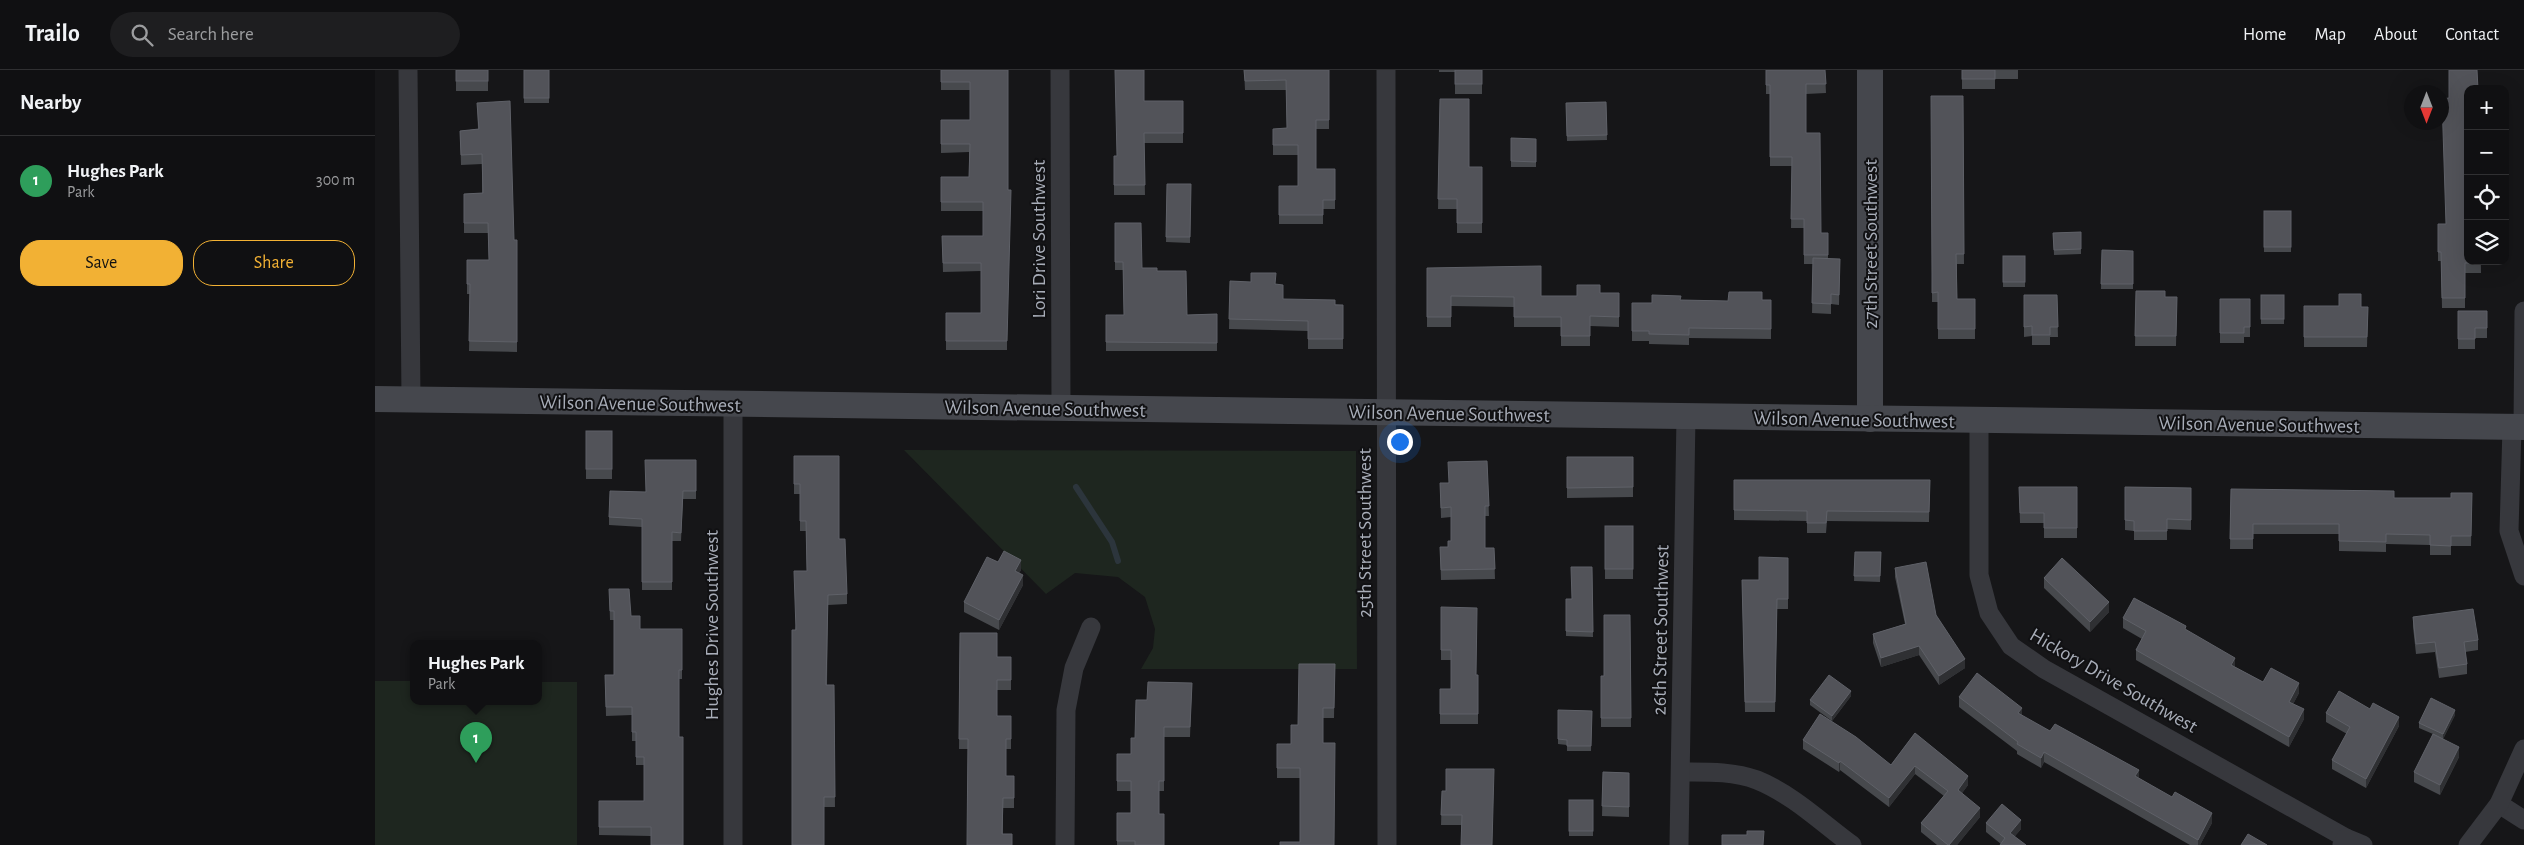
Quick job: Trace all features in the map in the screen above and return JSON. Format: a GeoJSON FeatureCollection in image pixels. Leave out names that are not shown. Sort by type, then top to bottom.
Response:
{"type":"FeatureCollection","features":[{"type":"Feature","properties":{"kind":"main road","name":"27th Street Southwest"},"geometry":{"type":"LineString","coordinates":[[1870,70],[1870,419]]}},
{"type":"Feature","properties":{"kind":"main road","name":"Wilson Avenue Southwest"},"geometry":{"type":"LineString","coordinates":[[375,400],[2519,427]]}},
{"type":"Feature","properties":{"kind":"street"},"geometry":{"type":"LineString","coordinates":[[407,70],[411,400]]}},
{"type":"Feature","properties":{"kind":"street","name":"Lori Drive Southwest"},"geometry":{"type":"LineString","coordinates":[[1060,70],[1061,408]]}},
{"type":"Feature","properties":{"kind":"street","name":"25th Street Southwest"},"geometry":{"type":"LineString","coordinates":[[1386,70],[1387,845]]}},
{"type":"Feature","properties":{"kind":"street"},"geometry":{"type":"LineString","coordinates":[[2524,311],[2519,427],[2509,531],[2524,576]]}},
{"type":"Feature","properties":{"kind":"street","name":"Hughes Drive Southwest"},"geometry":{"type":"LineString","coordinates":[[733,404],[733,845]]}},
{"type":"Feature","properties":{"kind":"street","name":"26th Street Southwest"},"geometry":{"type":"LineString","coordinates":[[1679,845],[1686,416]]}},
{"type":"Feature","properties":{"kind":"street","name":"Hickory Drive Southwest"},"geometry":{"type":"LineString","coordinates":[[1979,420],[1979,575],[1989,613],[2011,646],[2044,669],[2351,843]]}},
{"type":"Feature","properties":{"kind":"street"},"geometry":{"type":"LineString","coordinates":[[1065,845],[1066,710],[1073,668],[1091,627]]}},
{"type":"Feature","properties":{"kind":"street"},"geometry":{"type":"LineString","coordinates":[[2468,845],[2499,804],[2524,749]]}},
{"type":"Feature","properties":{"kind":"street"},"geometry":{"type":"LineString","coordinates":[[1681,772],[1719,772],[1756,780],[1780,791],[1852,845]]}},
{"type":"Feature","properties":{"kind":"street"},"geometry":{"type":"LineString","coordinates":[[2499,804],[2524,820]]}},
{"type":"Feature","properties":{"kind":"shaded area"},"geometry":{"type":"Polygon","coordinates":[[[904,450],[1356,451],[1357,669],[1141,669],[1153,648],[1155,629],[1145,597],[1118,577],[1075,573],[1046,594],[904,450]]]}},
{"type":"Feature","properties":{"kind":"shaded area"},"geometry":{"type":"Polygon","coordinates":[[[375,681],[410,681],[410,705],[542,705],[542,682],[577,682],[577,845],[375,845],[375,681]]]}},
{"type":"Feature","properties":{"kind":"building"},"geometry":{"type":"Polygon","coordinates":[[[456,70],[488,70],[488,81],[456,81],[456,70]]]}},
{"type":"Feature","properties":{"kind":"building"},"geometry":{"type":"Polygon","coordinates":[[[524,70],[549,70],[549,98],[524,98],[524,70]]]}},
{"type":"Feature","properties":{"kind":"building"},"geometry":{"type":"Polygon","coordinates":[[[941,70],[1008,70],[1008,190],[1011,190],[1007,341],[946,341],[946,313],[981,313],[981,263],[943,263],[942,236],[983,236],[983,202],[941,202],[941,177],[969,177],[970,144],[941,144],[941,120],[970,120],[970,82],[941,82],[941,70]]]}},
{"type":"Feature","properties":{"kind":"building"},"geometry":{"type":"Polygon","coordinates":[[[1115,70],[1144,70],[1144,101],[1183,101],[1183,133],[1144,133],[1145,185],[1114,185],[1114,156],[1117,156],[1115,70]]]}},
{"type":"Feature","properties":{"kind":"building"},"geometry":{"type":"Polygon","coordinates":[[[1244,70],[1329,70],[1329,120],[1316,120],[1316,169],[1335,169],[1335,200],[1323,200],[1323,215],[1279,215],[1279,186],[1298,186],[1298,145],[1273,145],[1273,129],[1287,128],[1286,80],[1245,81],[1244,70]]]}},
{"type":"Feature","properties":{"kind":"building"},"geometry":{"type":"Polygon","coordinates":[[[1455,70],[1482,70],[1482,84],[1455,84],[1455,70]]]}},
{"type":"Feature","properties":{"kind":"building"},"geometry":{"type":"Polygon","coordinates":[[[1766,70],[1825,70],[1826,84],[1806,84],[1806,133],[1820,133],[1821,233],[1828,233],[1828,255],[1804,255],[1804,219],[1791,219],[1792,157],[1770,157],[1770,85],[1766,85],[1766,70]]]}},
{"type":"Feature","properties":{"kind":"building"},"geometry":{"type":"Polygon","coordinates":[[[1962,70],[1995,70],[1995,79],[1962,79],[1962,70]]]}},
{"type":"Feature","properties":{"kind":"building"},"geometry":{"type":"Polygon","coordinates":[[[2449,70],[2477,70],[2478,85],[2464,85],[2465,298],[2442,298],[2441,252],[2438,252],[2438,224],[2446,224],[2443,130],[2449,130],[2449,70]]]}},
{"type":"Feature","properties":{"kind":"building"},"geometry":{"type":"Polygon","coordinates":[[[1931,96],[1963,96],[1964,254],[1956,254],[1957,299],[1975,299],[1975,329],[1938,329],[1938,292],[1932,293],[1931,96]]]}},
{"type":"Feature","properties":{"kind":"building"},"geometry":{"type":"Polygon","coordinates":[[[1440,99],[1469,99],[1469,167],[1482,167],[1482,223],[1457,223],[1457,199],[1438,199],[1440,99]]]}},
{"type":"Feature","properties":{"kind":"building"},"geometry":{"type":"Polygon","coordinates":[[[510,101],[514,240],[517,240],[517,342],[469,341],[470,284],[467,284],[467,260],[489,260],[488,223],[464,223],[464,194],[483,193],[482,154],[461,155],[460,131],[479,129],[477,103],[510,101]]]}},
{"type":"Feature","properties":{"kind":"building"},"geometry":{"type":"Polygon","coordinates":[[[1606,102],[1607,135],[1567,136],[1566,103],[1606,102]]]}},
{"type":"Feature","properties":{"kind":"building"},"geometry":{"type":"Polygon","coordinates":[[[1511,138],[1536,139],[1536,162],[1511,161],[1511,138]]]}},
{"type":"Feature","properties":{"kind":"building"},"geometry":{"type":"Polygon","coordinates":[[[1167,184],[1191,184],[1190,237],[1166,237],[1167,184]]]}},
{"type":"Feature","properties":{"kind":"building"},"geometry":{"type":"Polygon","coordinates":[[[2264,211],[2291,211],[2291,247],[2264,247],[2264,211]]]}},
{"type":"Feature","properties":{"kind":"building"},"geometry":{"type":"Polygon","coordinates":[[[1115,223],[1141,223],[1142,268],[1157,268],[1157,271],[1186,271],[1187,315],[1217,314],[1217,343],[1106,342],[1106,315],[1124,315],[1123,262],[1115,262],[1115,223]]]}},
{"type":"Feature","properties":{"kind":"building"},"geometry":{"type":"Polygon","coordinates":[[[2081,232],[2081,249],[2054,250],[2053,233],[2081,232]]]}},
{"type":"Feature","properties":{"kind":"building"},"geometry":{"type":"Polygon","coordinates":[[[2102,250],[2133,251],[2133,284],[2101,284],[2102,250]]]}},
{"type":"Feature","properties":{"kind":"building"},"geometry":{"type":"Polygon","coordinates":[[[2003,256],[2025,256],[2025,282],[2003,282],[2003,256]]]}},
{"type":"Feature","properties":{"kind":"building"},"geometry":{"type":"Polygon","coordinates":[[[1813,258],[1840,259],[1839,295],[1831,294],[1831,304],[1812,303],[1813,258]]]}},
{"type":"Feature","properties":{"kind":"building"},"geometry":{"type":"Polygon","coordinates":[[[1541,266],[1541,296],[1577,296],[1577,285],[1600,285],[1600,293],[1619,293],[1619,317],[1590,316],[1590,336],[1561,336],[1561,317],[1514,317],[1514,297],[1451,296],[1451,317],[1427,317],[1427,268],[1541,266]]]}},
{"type":"Feature","properties":{"kind":"building"},"geometry":{"type":"Polygon","coordinates":[[[1251,273],[1276,273],[1275,284],[1283,285],[1283,299],[1335,300],[1335,305],[1343,305],[1343,339],[1308,339],[1308,321],[1229,319],[1230,281],[1251,282],[1251,273]]]}},
{"type":"Feature","properties":{"kind":"building"},"geometry":{"type":"Polygon","coordinates":[[[2136,291],[2165,291],[2165,297],[2177,297],[2176,336],[2135,336],[2136,291]]]}},
{"type":"Feature","properties":{"kind":"building"},"geometry":{"type":"Polygon","coordinates":[[[1729,292],[1762,292],[1762,300],[1771,300],[1771,329],[1689,328],[1689,335],[1649,334],[1649,331],[1632,331],[1632,303],[1652,303],[1652,295],[1681,296],[1680,300],[1728,301],[1729,292]]]}},
{"type":"Feature","properties":{"kind":"building"},"geometry":{"type":"Polygon","coordinates":[[[2339,294],[2361,294],[2361,307],[2368,307],[2367,337],[2304,337],[2304,306],[2339,306],[2339,294]]]}},
{"type":"Feature","properties":{"kind":"building"},"geometry":{"type":"Polygon","coordinates":[[[2024,295],[2057,295],[2058,327],[2050,327],[2050,335],[2032,335],[2032,326],[2024,327],[2024,295]]]}},
{"type":"Feature","properties":{"kind":"building"},"geometry":{"type":"Polygon","coordinates":[[[2261,295],[2284,295],[2284,319],[2261,319],[2261,295]]]}},
{"type":"Feature","properties":{"kind":"building"},"geometry":{"type":"Polygon","coordinates":[[[2220,299],[2250,299],[2250,327],[2244,327],[2244,333],[2220,333],[2220,299]]]}},
{"type":"Feature","properties":{"kind":"building"},"geometry":{"type":"Polygon","coordinates":[[[2458,311],[2487,311],[2487,328],[2475,328],[2475,339],[2458,339],[2458,311]]]}},
{"type":"Feature","properties":{"kind":"building"},"geometry":{"type":"Polygon","coordinates":[[[586,431],[612,431],[612,469],[586,469],[586,431]]]}},
{"type":"Feature","properties":{"kind":"building"},"geometry":{"type":"Polygon","coordinates":[[[794,456],[839,456],[839,539],[845,539],[847,594],[828,595],[826,685],[834,685],[835,797],[824,797],[824,845],[792,845],[792,630],[796,630],[794,571],[807,571],[806,521],[800,521],[800,484],[794,484],[794,456]]]}},
{"type":"Feature","properties":{"kind":"building"},"geometry":{"type":"Polygon","coordinates":[[[1567,457],[1633,457],[1633,487],[1567,488],[1567,457]]]}},
{"type":"Feature","properties":{"kind":"building"},"geometry":{"type":"Polygon","coordinates":[[[645,460],[696,460],[696,491],[683,491],[681,533],[672,532],[672,582],[642,582],[642,519],[609,517],[610,491],[646,492],[645,460]]]}},
{"type":"Feature","properties":{"kind":"building"},"geometry":{"type":"Polygon","coordinates":[[[1487,461],[1489,506],[1485,506],[1485,548],[1494,548],[1495,569],[1441,570],[1440,547],[1448,547],[1448,541],[1451,541],[1451,507],[1441,508],[1440,483],[1449,483],[1448,462],[1487,461]]]}},
{"type":"Feature","properties":{"kind":"building"},"geometry":{"type":"Polygon","coordinates":[[[1734,480],[1930,480],[1929,512],[1827,511],[1826,523],[1807,523],[1807,511],[1734,510],[1734,480]]]}},
{"type":"Feature","properties":{"kind":"building"},"geometry":{"type":"Polygon","coordinates":[[[2019,487],[2077,487],[2077,528],[2044,528],[2044,513],[2020,513],[2019,487]]]}},
{"type":"Feature","properties":{"kind":"building"},"geometry":{"type":"Polygon","coordinates":[[[2125,487],[2191,488],[2191,520],[2167,519],[2167,531],[2134,531],[2134,521],[2125,520],[2125,487]]]}},
{"type":"Feature","properties":{"kind":"building"},"geometry":{"type":"Polygon","coordinates":[[[2231,489],[2394,491],[2394,498],[2451,498],[2451,493],[2472,493],[2471,536],[2451,536],[2451,546],[2430,545],[2430,535],[2386,534],[2386,542],[2339,541],[2339,524],[2253,524],[2253,539],[2230,539],[2231,489]]]}},
{"type":"Feature","properties":{"kind":"building"},"geometry":{"type":"Polygon","coordinates":[[[1605,526],[1633,526],[1633,569],[1605,569],[1605,526]]]}},
{"type":"Feature","properties":{"kind":"building"},"geometry":{"type":"Polygon","coordinates":[[[1004,551],[1021,560],[1015,571],[1023,575],[999,620],[964,602],[987,557],[998,562],[1004,551]]]}},
{"type":"Feature","properties":{"kind":"building"},"geometry":{"type":"Polygon","coordinates":[[[1855,552],[1881,552],[1880,576],[1854,576],[1855,552]]]}},
{"type":"Feature","properties":{"kind":"building"},"geometry":{"type":"Polygon","coordinates":[[[1759,557],[1788,558],[1788,599],[1777,599],[1775,702],[1745,702],[1742,580],[1759,580],[1759,557]]]}},
{"type":"Feature","properties":{"kind":"building"},"geometry":{"type":"Polygon","coordinates":[[[2062,558],[2109,602],[2090,622],[2044,578],[2062,558]]]}},
{"type":"Feature","properties":{"kind":"building"},"geometry":{"type":"Polygon","coordinates":[[[1926,562],[1936,615],[1965,659],[1939,676],[1919,646],[1881,658],[1873,634],[1906,624],[1895,568],[1926,562]]]}},
{"type":"Feature","properties":{"kind":"building"},"geometry":{"type":"Polygon","coordinates":[[[1571,567],[1592,567],[1593,632],[1566,631],[1566,599],[1572,599],[1571,567]]]}},
{"type":"Feature","properties":{"kind":"building"},"geometry":{"type":"Polygon","coordinates":[[[609,589],[629,589],[631,616],[640,616],[640,629],[682,629],[682,670],[679,670],[679,737],[683,737],[683,845],[651,845],[651,827],[599,827],[599,801],[644,801],[644,757],[636,757],[636,732],[632,732],[632,707],[606,707],[605,675],[614,675],[614,611],[610,611],[609,589]]]}},
{"type":"Feature","properties":{"kind":"building"},"geometry":{"type":"Polygon","coordinates":[[[2134,598],[2186,626],[2185,629],[2235,658],[2231,665],[2263,682],[2271,668],[2299,683],[2289,702],[2304,709],[2289,737],[2136,650],[2146,631],[2123,618],[2134,598]]]}},
{"type":"Feature","properties":{"kind":"building"},"geometry":{"type":"Polygon","coordinates":[[[1441,607],[1477,608],[1476,675],[1478,675],[1478,714],[1440,714],[1440,689],[1451,689],[1451,650],[1441,650],[1441,607]]]}},
{"type":"Feature","properties":{"kind":"building"},"geometry":{"type":"Polygon","coordinates":[[[2473,609],[2478,640],[2464,642],[2467,664],[2439,668],[2435,642],[2416,644],[2413,617],[2473,609]]]}},
{"type":"Feature","properties":{"kind":"building"},"geometry":{"type":"Polygon","coordinates":[[[1604,615],[1630,615],[1631,718],[1601,718],[1601,676],[1604,676],[1604,615]]]}},
{"type":"Feature","properties":{"kind":"building"},"geometry":{"type":"Polygon","coordinates":[[[960,633],[997,633],[997,657],[1011,657],[1011,680],[997,680],[997,716],[1011,716],[1011,739],[1006,739],[1006,776],[1014,776],[1014,798],[1003,798],[1002,834],[1012,834],[1012,845],[967,845],[968,739],[959,739],[960,633]]]}},
{"type":"Feature","properties":{"kind":"building"},"geometry":{"type":"Polygon","coordinates":[[[1299,664],[1335,664],[1334,708],[1323,708],[1323,743],[1335,743],[1334,845],[1280,845],[1280,842],[1300,842],[1300,768],[1277,768],[1277,744],[1291,744],[1291,725],[1298,725],[1299,664]]]}},
{"type":"Feature","properties":{"kind":"building"},"geometry":{"type":"Polygon","coordinates":[[[1977,673],[2022,708],[2018,713],[2050,731],[2055,724],[2139,770],[2135,776],[2172,797],[2175,792],[2212,813],[2198,840],[2044,752],[2041,758],[2017,744],[2018,742],[1959,697],[1977,673]]]}},
{"type":"Feature","properties":{"kind":"building"},"geometry":{"type":"Polygon","coordinates":[[[1829,675],[1851,691],[1832,716],[1810,700],[1829,675]]]}},
{"type":"Feature","properties":{"kind":"building"},"geometry":{"type":"Polygon","coordinates":[[[1148,682],[1192,683],[1190,727],[1164,727],[1164,781],[1159,781],[1159,814],[1164,814],[1164,845],[1135,845],[1135,841],[1117,841],[1117,813],[1131,813],[1131,781],[1117,781],[1117,754],[1131,754],[1131,738],[1135,738],[1136,700],[1147,700],[1148,682]]]}},
{"type":"Feature","properties":{"kind":"building"},"geometry":{"type":"Polygon","coordinates":[[[2339,691],[2370,709],[2373,703],[2399,717],[2366,779],[2332,760],[2350,727],[2326,713],[2339,691]]]}},
{"type":"Feature","properties":{"kind":"building"},"geometry":{"type":"Polygon","coordinates":[[[2431,698],[2455,710],[2443,734],[2419,723],[2431,698]]]}},
{"type":"Feature","properties":{"kind":"building"},"geometry":{"type":"Polygon","coordinates":[[[1558,710],[1592,711],[1591,746],[1567,746],[1567,740],[1558,739],[1558,710]]]}},
{"type":"Feature","properties":{"kind":"building"},"geometry":{"type":"Polygon","coordinates":[[[1820,714],[1856,737],[1891,765],[1915,733],[1968,776],[1958,790],[1980,808],[1948,845],[1921,823],[1948,791],[1915,766],[1889,798],[1840,761],[1839,763],[1803,740],[1820,714]]]}},
{"type":"Feature","properties":{"kind":"building"},"geometry":{"type":"Polygon","coordinates":[[[2433,734],[2459,747],[2440,785],[2414,772],[2433,734]]]}},
{"type":"Feature","properties":{"kind":"building"},"geometry":{"type":"Polygon","coordinates":[[[1446,769],[1494,769],[1492,845],[1461,845],[1462,815],[1441,815],[1442,791],[1446,791],[1446,769]]]}},
{"type":"Feature","properties":{"kind":"building"},"geometry":{"type":"Polygon","coordinates":[[[1603,772],[1629,773],[1629,807],[1602,806],[1603,772]]]}},
{"type":"Feature","properties":{"kind":"building"},"geometry":{"type":"Polygon","coordinates":[[[1569,800],[1593,800],[1593,831],[1569,831],[1569,800]]]}},
{"type":"Feature","properties":{"kind":"building"},"geometry":{"type":"Polygon","coordinates":[[[2002,804],[2021,820],[2010,833],[2026,845],[2000,845],[2005,838],[1986,823],[2002,804]]]}},
{"type":"Feature","properties":{"kind":"building"},"geometry":{"type":"Polygon","coordinates":[[[1747,831],[1764,831],[1763,845],[1722,845],[1722,835],[1747,835],[1747,831]]]}},
{"type":"Feature","properties":{"kind":"building"},"geometry":{"type":"Polygon","coordinates":[[[2248,834],[2267,845],[2241,845],[2248,834]]]}},
{"type":"Feature","properties":{"kind":"waterway"},"geometry":{"type":"LineString","coordinates":[[1076,487],[1112,542],[1118,561]]}},
{"type":"Feature","properties":{"kind":"place","name":"Hughes Park"},"geometry":{"type":"Point","coordinates":[476,763]}}]}
